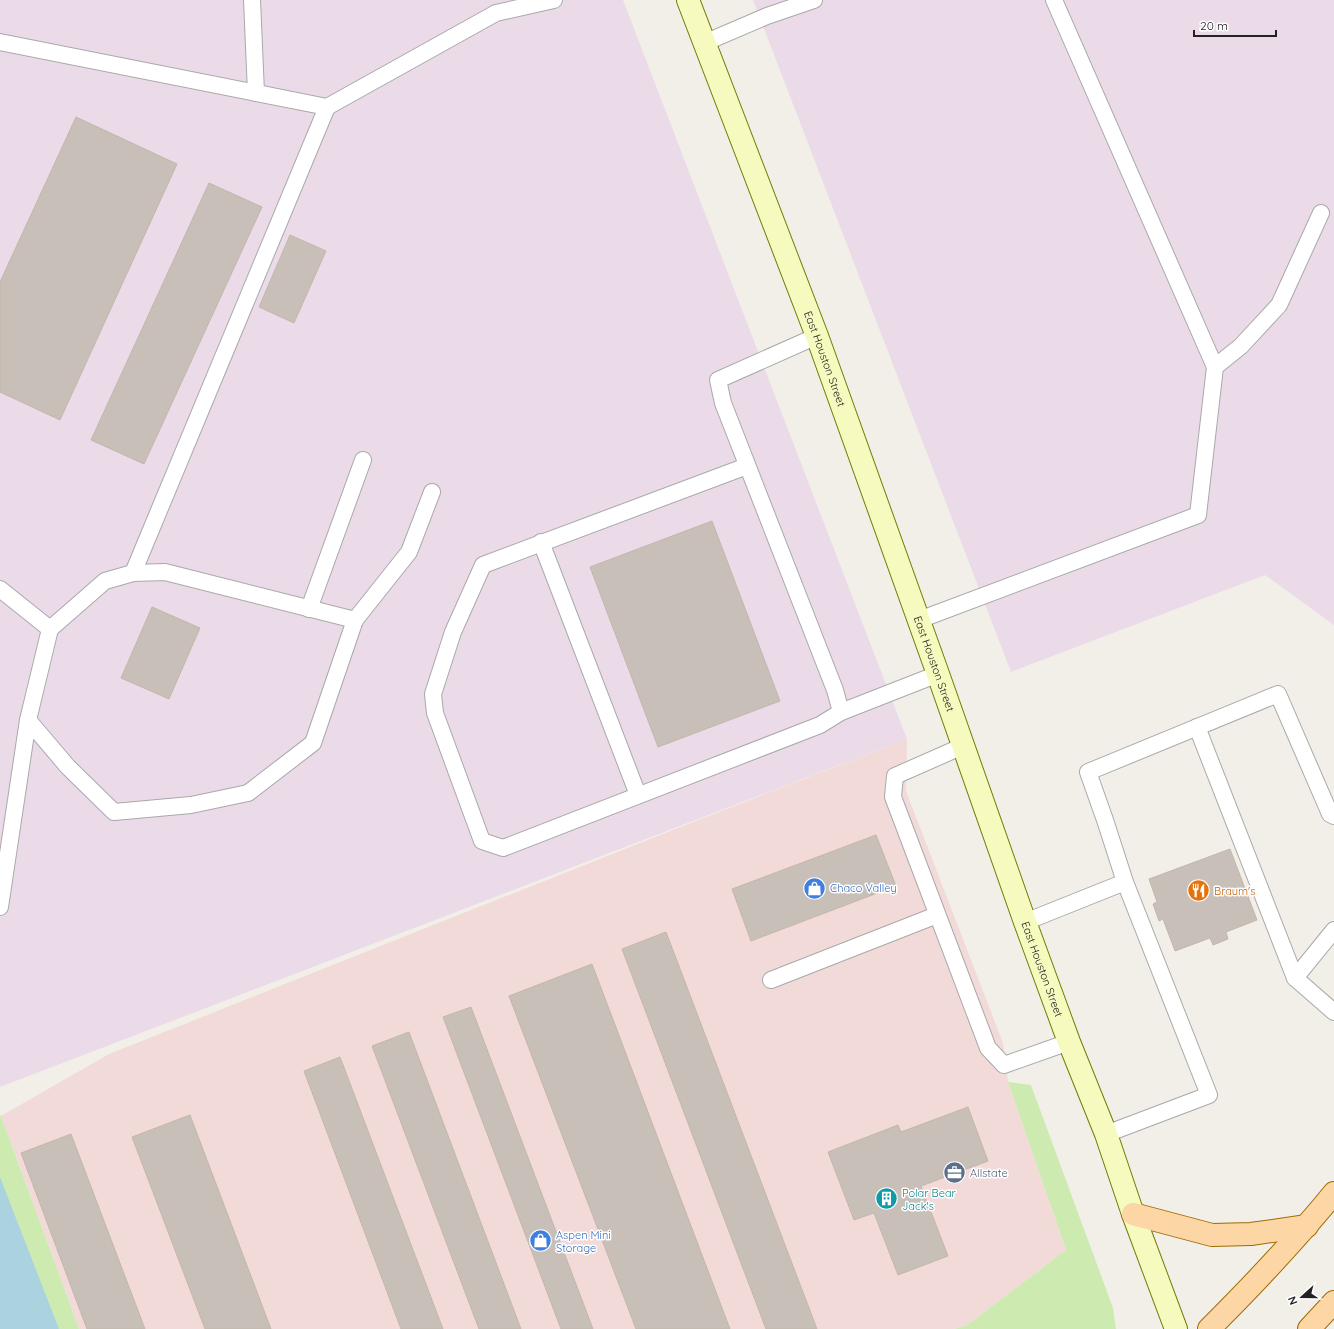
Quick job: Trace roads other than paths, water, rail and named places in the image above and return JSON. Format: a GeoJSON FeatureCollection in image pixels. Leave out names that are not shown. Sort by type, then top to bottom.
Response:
{"type":"FeatureCollection","features":[{"type":"Feature","properties":{"kind":"main road"},"geometry":{"type":"LineString","coordinates":[[1209,1329],[1307,1226],[1334,1193]]}},
{"type":"Feature","properties":{"kind":"main road"},"geometry":{"type":"LineString","coordinates":[[1133,1214],[1212,1235],[1251,1234],[1307,1226]]}},
{"type":"Feature","properties":{"kind":"main road"},"geometry":{"type":"LineString","coordinates":[[1309,1329],[1334,1302]]}},
{"type":"Feature","properties":{"kind":"street","name":"East Houston Street"},"geometry":{"type":"LineString","coordinates":[[688,0],[817,336],[1025,922],[1069,1042],[1106,1134],[1133,1214],[1176,1329]]}},
{"type":"Feature","properties":{"kind":"lane"},"geometry":{"type":"LineString","coordinates":[[252,0],[256,93]]}},
{"type":"Feature","properties":{"kind":"lane"},"geometry":{"type":"LineString","coordinates":[[133,573],[327,107],[496,13],[554,0]]}},
{"type":"Feature","properties":{"kind":"lane"},"geometry":{"type":"LineString","coordinates":[[704,42],[767,16],[814,0]]}},
{"type":"Feature","properties":{"kind":"lane"},"geometry":{"type":"LineString","coordinates":[[919,620],[1198,515],[1215,367],[1054,0]]}},
{"type":"Feature","properties":{"kind":"lane"},"geometry":{"type":"LineString","coordinates":[[0,42],[327,107]]}},
{"type":"Feature","properties":{"kind":"lane"},"geometry":{"type":"LineString","coordinates":[[1215,367],[1241,346],[1279,305],[1321,213]]}},
{"type":"Feature","properties":{"kind":"lane"},"geometry":{"type":"LineString","coordinates":[[817,336],[718,380],[723,403],[835,690],[841,712]]}},
{"type":"Feature","properties":{"kind":"lane"},"geometry":{"type":"LineString","coordinates":[[309,609],[363,460]]}},
{"type":"Feature","properties":{"kind":"lane"},"geometry":{"type":"LineString","coordinates":[[747,466],[483,565],[453,632],[433,694],[435,713],[482,841],[503,848],[820,725],[841,712],[938,674]]}},
{"type":"Feature","properties":{"kind":"lane"},"geometry":{"type":"LineString","coordinates":[[28,720],[68,767],[114,812],[191,805],[248,793],[313,743],[355,620],[409,552],[432,492]]}},
{"type":"Feature","properties":{"kind":"lane"},"geometry":{"type":"LineString","coordinates":[[541,542],[638,795]]}},
{"type":"Feature","properties":{"kind":"lane"},"geometry":{"type":"LineString","coordinates":[[0,907],[28,720],[50,629],[105,581],[133,573],[165,572],[355,620]]}},
{"type":"Feature","properties":{"kind":"lane"},"geometry":{"type":"LineString","coordinates":[[0,589],[50,629]]}},
{"type":"Feature","properties":{"kind":"lane"},"geometry":{"type":"LineString","coordinates":[[1106,1134],[1209,1095],[1125,882],[1106,820],[1088,772],[1278,694],[1330,814],[1334,816]]}},
{"type":"Feature","properties":{"kind":"lane"},"geometry":{"type":"LineString","coordinates":[[1197,727],[1295,978],[1334,1012]]}},
{"type":"Feature","properties":{"kind":"lane"},"geometry":{"type":"LineString","coordinates":[[963,746],[895,776],[893,798],[988,1048],[1004,1066],[1069,1042]]}},
{"type":"Feature","properties":{"kind":"lane"},"geometry":{"type":"LineString","coordinates":[[1025,922],[1125,882]]}},
{"type":"Feature","properties":{"kind":"lane"},"geometry":{"type":"LineString","coordinates":[[770,980],[937,915]]}},
{"type":"Feature","properties":{"kind":"lane"},"geometry":{"type":"LineString","coordinates":[[1295,978],[1334,930]]}},
{"type":"Feature","properties":{"kind":"water"},"geometry":{"type":"Polygon","coordinates":[[[0,1177],[59,1329],[0,1329],[0,1177]]]}},
{"type":"Feature","properties":{"kind":"place","name":"Chaco Valley"},"geometry":{"type":"Point","coordinates":[814,888]}},
{"type":"Feature","properties":{"kind":"place","name":"Braum's"},"geometry":{"type":"Point","coordinates":[1199,891]}},
{"type":"Feature","properties":{"kind":"place","name":"Allstate"},"geometry":{"type":"Point","coordinates":[955,1173]}},
{"type":"Feature","properties":{"kind":"place","name":"Polar Bear Jack's"},"geometry":{"type":"Point","coordinates":[886,1199]}},
{"type":"Feature","properties":{"kind":"place","name":"Aspen Mini Storage"},"geometry":{"type":"Point","coordinates":[541,1241]}}]}
